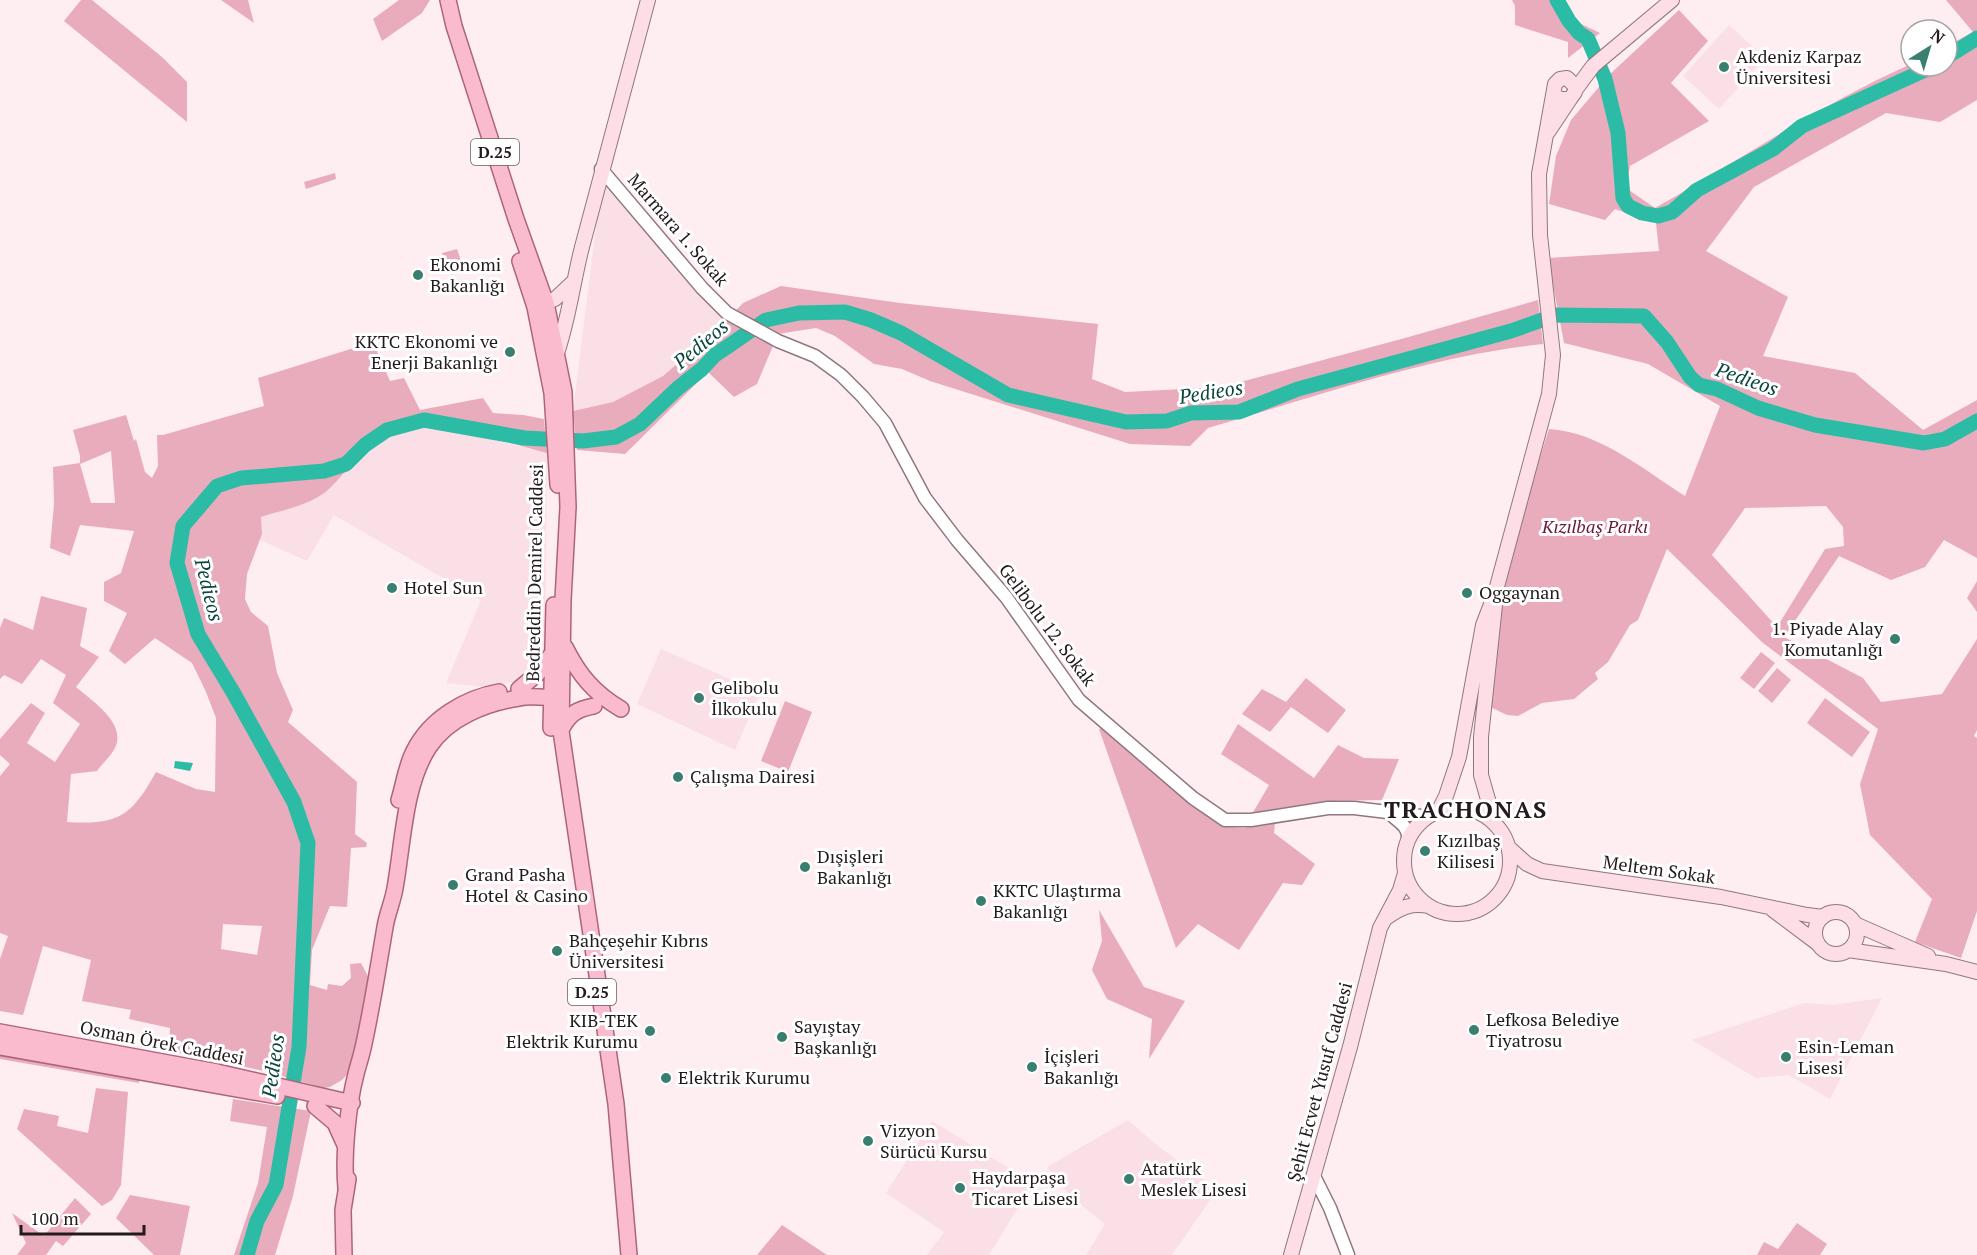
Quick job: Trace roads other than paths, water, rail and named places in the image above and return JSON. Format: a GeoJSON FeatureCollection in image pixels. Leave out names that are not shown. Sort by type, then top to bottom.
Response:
{"type":"FeatureCollection","features":[{"type":"Feature","properties":{"kind":"main road","name":"D.25"},"geometry":{"type":"LineString","coordinates":[[440,0],[540,305]]}},
{"type":"Feature","properties":{"kind":"main road","name":"D.25"},"geometry":{"type":"LineString","coordinates":[[448,0],[454,26],[516,219],[540,305]]}},
{"type":"Feature","properties":{"kind":"main road"},"geometry":{"type":"LineString","coordinates":[[557,353],[570,308],[572,283],[601,168],[620,108],[648,0]]}},
{"type":"Feature","properties":{"kind":"main road"},"geometry":{"type":"LineString","coordinates":[[1430,906],[1419,898],[1410,886],[1405,873],[1404,856],[1408,840],[1418,825],[1434,813],[1446,796],[1459,757],[1483,625],[1495,594],[1549,394],[1553,355],[1540,235],[1539,174],[1555,84],[1563,78],[1593,66],[1610,54],[1672,0]]}},
{"type":"Feature","properties":{"kind":"main road"},"geometry":{"type":"LineString","coordinates":[[1547,134],[1593,66]]}},
{"type":"Feature","properties":{"kind":"main road"},"geometry":{"type":"LineString","coordinates":[[1563,78],[1573,82],[1573,94]]}},
{"type":"Feature","properties":{"kind":"main road"},"geometry":{"type":"LineString","coordinates":[[1554,94],[1559,99],[1573,94]]}},
{"type":"Feature","properties":{"kind":"main road"},"geometry":{"type":"LineString","coordinates":[[540,305],[560,296],[572,283]]}},
{"type":"Feature","properties":{"kind":"main road","name":"Bedreddin Demirel Caddesi"},"geometry":{"type":"LineString","coordinates":[[540,305],[557,353],[562,460],[559,504],[557,693]]}},
{"type":"Feature","properties":{"kind":"main road","name":"Bedreddin Demirel Caddesi"},"geometry":{"type":"LineString","coordinates":[[540,305],[558,393]]}},
{"type":"Feature","properties":{"kind":"main road"},"geometry":{"type":"LineString","coordinates":[[1495,594],[1481,737],[1481,775],[1495,824]]}},
{"type":"Feature","properties":{"kind":"main road"},"geometry":{"type":"LineString","coordinates":[[520,693],[558,649],[595,690],[621,709]]}},
{"type":"Feature","properties":{"kind":"main road"},"geometry":{"type":"LineString","coordinates":[[520,693],[539,705],[556,731],[572,713],[580,708],[594,706]]}},
{"type":"Feature","properties":{"kind":"main road","name":"D.25"},"geometry":{"type":"LineString","coordinates":[[557,693],[556,731],[563,817],[589,969],[608,1102],[619,1255]]}},
{"type":"Feature","properties":{"kind":"main road"},"geometry":{"type":"LineString","coordinates":[[346,1188],[344,1169],[362,1056],[377,984],[392,842],[405,778],[414,751],[426,733],[441,718],[460,705],[488,694],[557,693]]}},
{"type":"Feature","properties":{"kind":"main road","name":"D.25"},"geometry":{"type":"LineString","coordinates":[[556,731],[616,1104],[629,1255]]}},
{"type":"Feature","properties":{"kind":"main road"},"geometry":{"type":"LineString","coordinates":[[1385,919],[1400,908],[1411,904],[1430,906],[1451,913],[1473,912],[1486,906],[1505,884],[1510,860],[1508,847],[1495,824],[1468,809],[1453,808],[1434,813]]}},
{"type":"Feature","properties":{"kind":"main road","name":"Meltem Sokak"},"geometry":{"type":"LineString","coordinates":[[1508,847],[1527,864],[1542,871]]}},
{"type":"Feature","properties":{"kind":"main road","name":"Meltem Sokak"},"geometry":{"type":"LineString","coordinates":[[1505,884],[1521,873],[1542,871],[1721,897],[1822,917]]}},
{"type":"Feature","properties":{"kind":"main road","name":"Şehit Ecvet Yusuf Caddesi"},"geometry":{"type":"LineString","coordinates":[[1291,1255],[1380,928],[1400,890],[1405,873]]}},
{"type":"Feature","properties":{"kind":"main road","name":"Meltem Sokak"},"geometry":{"type":"LineString","coordinates":[[1769,908],[1817,943]]}},
{"type":"Feature","properties":{"kind":"main road"},"geometry":{"type":"LineString","coordinates":[[1946,964],[1855,924],[1843,914],[1832,912],[1822,917],[1816,927],[1817,943],[1822,949],[1832,954],[1848,950],[1946,964],[1977,972]]}},
{"type":"Feature","properties":{"kind":"main road"},"geometry":{"type":"LineString","coordinates":[[1848,950],[1856,938],[1855,924]]}},
{"type":"Feature","properties":{"kind":"main road","name":"Osman Örek Caddesi"},"geometry":{"type":"LineString","coordinates":[[0,1032],[217,1072],[274,1090],[353,1108]]}},
{"type":"Feature","properties":{"kind":"main road","name":"Osman Örek Caddesi"},"geometry":{"type":"LineString","coordinates":[[0,1047],[274,1090]]}},
{"type":"Feature","properties":{"kind":"main road"},"geometry":{"type":"LineString","coordinates":[[311,1099],[332,1093],[345,1084],[362,1056]]}},
{"type":"Feature","properties":{"kind":"main road"},"geometry":{"type":"LineString","coordinates":[[311,1099],[338,1128],[344,1141],[346,1154]]}},
{"type":"Feature","properties":{"kind":"main road"},"geometry":{"type":"LineString","coordinates":[[344,1255],[343,1210],[353,1108]]}},
{"type":"Feature","properties":{"kind":"street","name":"Marmara 1. Sokak"},"geometry":{"type":"LineString","coordinates":[[601,168],[702,288],[728,313],[778,341]]}},
{"type":"Feature","properties":{"kind":"street","name":"Gelibolu 12. Sokak"},"geometry":{"type":"LineString","coordinates":[[778,341],[815,357],[841,375],[876,410],[925,498],[957,540],[1006,597],[1079,700],[1193,798],[1225,820],[1251,820],[1328,808],[1353,808],[1421,816],[1434,813]]}},
{"type":"Feature","properties":{"kind":"street"},"geometry":{"type":"LineString","coordinates":[[1388,812],[1407,829],[1408,840]]}},
{"type":"Feature","properties":{"kind":"street"},"geometry":{"type":"LineString","coordinates":[[1314,1176],[1330,1208],[1348,1255]]}},
{"type":"Feature","properties":{"kind":"street"},"geometry":{"type":"LineString","coordinates":[[1308,1197],[1319,1200],[1330,1208]]}},
{"type":"Feature","properties":{"kind":"waterway"},"geometry":{"type":"LineString","coordinates":[[1557,0],[1569,21],[1579,33],[1588,39],[1605,79],[1618,133],[1623,198],[1628,206],[1642,213],[1658,216],[1672,212],[1697,190],[1773,149],[1802,126],[1908,78]]}},
{"type":"Feature","properties":{"kind":"waterway"},"geometry":{"type":"LineString","coordinates":[[1959,49],[1977,38]]}},
{"type":"Feature","properties":{"kind":"waterway","name":"Pedieos"},"geometry":{"type":"LineString","coordinates":[[247,1255],[257,1221],[276,1185],[299,1047],[308,843],[294,802],[198,634],[177,563],[183,526],[217,486],[241,478],[324,471],[346,464],[365,445],[387,430],[424,420],[524,438],[583,441],[616,437],[640,424],[715,355],[766,320],[799,313],[845,312],[871,320],[901,333],[1008,395],[1126,422],[1167,421],[1191,413],[1239,412],[1298,389],[1511,331],[1556,315],[1644,316],[1667,342],[1690,377],[1699,385],[1717,389],[1758,408],[1815,425],[1924,443],[1945,439],[1977,421]]}},
{"type":"Feature","properties":{"kind":"place","name":"Akdeniz Karpaz Üniversitesi"},"geometry":{"type":"Point","coordinates":[1724,67]}},
{"type":"Feature","properties":{"kind":"place","name":"Ekonomi Bakanlığı"},"geometry":{"type":"Point","coordinates":[418,275]}},
{"type":"Feature","properties":{"kind":"place","name":"KKTC Ekonomi ve Enerji Bakanlığı"},"geometry":{"type":"Point","coordinates":[510,352]}},
{"type":"Feature","properties":{"kind":"place","name":"Hotel Sun"},"geometry":{"type":"Point","coordinates":[392,588]}},
{"type":"Feature","properties":{"kind":"place","name":"Oggaynan"},"geometry":{"type":"Point","coordinates":[1467,593]}},
{"type":"Feature","properties":{"kind":"place","name":"1. Piyade Alay Komutanlığı"},"geometry":{"type":"Point","coordinates":[1895,639]}},
{"type":"Feature","properties":{"kind":"place","name":"Gelibolu İlkokulu"},"geometry":{"type":"Point","coordinates":[699,698]}},
{"type":"Feature","properties":{"kind":"place","name":"Çalışma Dairesi"},"geometry":{"type":"Point","coordinates":[678,777]}},
{"type":"Feature","properties":{"kind":"place","name":"Kızılbaş Kilisesi"},"geometry":{"type":"Point","coordinates":[1425,851]}},
{"type":"Feature","properties":{"kind":"place","name":"Dışişleri Bakanlığı"},"geometry":{"type":"Point","coordinates":[805,867]}},
{"type":"Feature","properties":{"kind":"place","name":"Grand Pasha Hotel & Casino"},"geometry":{"type":"Point","coordinates":[453,885]}},
{"type":"Feature","properties":{"kind":"place","name":"KKTC Ulaştırma Bakanlığı"},"geometry":{"type":"Point","coordinates":[981,901]}},
{"type":"Feature","properties":{"kind":"place","name":"Bahçeşehir Kıbrıs Üniversitesi"},"geometry":{"type":"Point","coordinates":[557,951]}},
{"type":"Feature","properties":{"kind":"place","name":"Lefkosa Belediye Tiyatrosu"},"geometry":{"type":"Point","coordinates":[1474,1030]}},
{"type":"Feature","properties":{"kind":"place","name":"KIB-TEK Elektrik Kurumu"},"geometry":{"type":"Point","coordinates":[650,1031]}},
{"type":"Feature","properties":{"kind":"place","name":"Sayıştay Başkanlığı"},"geometry":{"type":"Point","coordinates":[782,1037]}},
{"type":"Feature","properties":{"kind":"place","name":"Esin-Leman Lisesi"},"geometry":{"type":"Point","coordinates":[1786,1057]}},
{"type":"Feature","properties":{"kind":"place","name":"İçişleri Bakanlığı"},"geometry":{"type":"Point","coordinates":[1032,1067]}},
{"type":"Feature","properties":{"kind":"place","name":"Elektrik Kurumu"},"geometry":{"type":"Point","coordinates":[666,1078]}},
{"type":"Feature","properties":{"kind":"place","name":"Vizyon Sürücü Kursu"},"geometry":{"type":"Point","coordinates":[868,1141]}},
{"type":"Feature","properties":{"kind":"place","name":"Atatürk Meslek Lisesi"},"geometry":{"type":"Point","coordinates":[1129,1179]}},
{"type":"Feature","properties":{"kind":"place","name":"Haydarpaşa Ticaret Lisesi"},"geometry":{"type":"Point","coordinates":[960,1188]}},
{"type":"Feature","properties":{"kind":"district","name":"TRACHONAS"},"geometry":{"type":"Point","coordinates":[1466,810]}},
{"type":"Feature","properties":{"kind":"park label","name":"Kızılbaş Parkı"},"geometry":{"type":"Point","coordinates":[1595,527]}}]}
